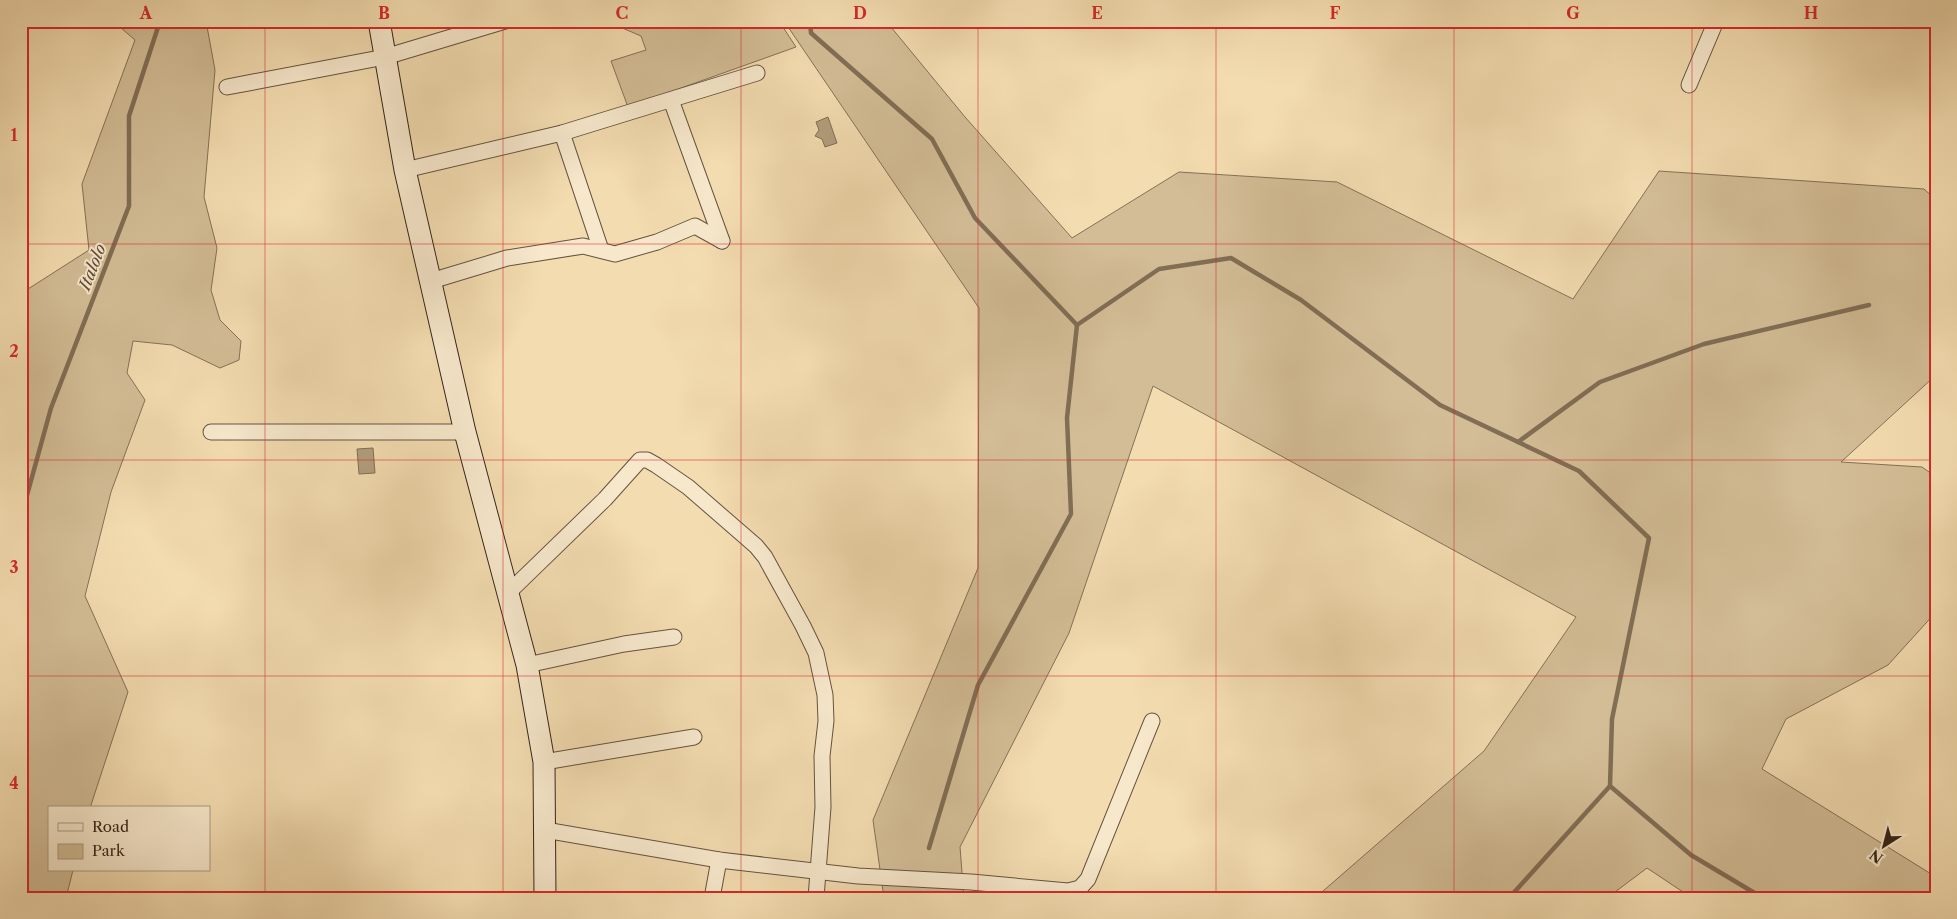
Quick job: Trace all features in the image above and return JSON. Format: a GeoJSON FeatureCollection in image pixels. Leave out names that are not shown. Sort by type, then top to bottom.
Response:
{"type":"FeatureCollection","features":[{"type":"Feature","properties":{"kind":"street"},"geometry":{"type":"LineString","coordinates":[[379,21],[405,170],[465,432],[527,665],[544,762],[545,898]]}},
{"type":"Feature","properties":{"kind":"street"},"geometry":{"type":"LineString","coordinates":[[228,87],[385,57],[505,21]]}},
{"type":"Feature","properties":{"kind":"street"},"geometry":{"type":"LineString","coordinates":[[1689,85],[1716,21]]}},
{"type":"Feature","properties":{"kind":"street"},"geometry":{"type":"LineString","coordinates":[[405,170],[562,133],[756,73]]}},
{"type":"Feature","properties":{"kind":"street"},"geometry":{"type":"LineString","coordinates":[[431,281],[507,258],[583,246],[615,254],[657,242],[695,226],[722,241],[671,100]]}},
{"type":"Feature","properties":{"kind":"street"},"geometry":{"type":"LineString","coordinates":[[562,133],[601,250]]}},
{"type":"Feature","properties":{"kind":"street"},"geometry":{"type":"LineString","coordinates":[[211,432],[465,432]]}},
{"type":"Feature","properties":{"kind":"street"},"geometry":{"type":"LineString","coordinates":[[507,594],[604,499],[640,460],[647,460],[656,465],[688,488],[745,535],[766,557],[816,653],[822,677],[826,721],[822,756],[823,807],[816,898]]}},
{"type":"Feature","properties":{"kind":"street"},"geometry":{"type":"LineString","coordinates":[[527,665],[624,644],[674,638]]}},
{"type":"Feature","properties":{"kind":"street"},"geometry":{"type":"LineString","coordinates":[[545,830],[719,860],[858,876],[971,882],[1068,891],[1080,888],[1088,879],[1152,721]]}},
{"type":"Feature","properties":{"kind":"street"},"geometry":{"type":"LineString","coordinates":[[544,762],[694,737]]}},
{"type":"Feature","properties":{"kind":"street"},"geometry":{"type":"LineString","coordinates":[[712,898],[719,860]]}},
{"type":"Feature","properties":{"kind":"green space"},"geometry":{"type":"Polygon","coordinates":[[[113,21],[206,21],[215,70],[204,197],[217,248],[211,290],[220,320],[241,341],[239,360],[220,368],[172,345],[133,341],[127,373],[145,400],[111,492],[85,596],[128,692],[91,806],[48,806],[48,872],[72,872],[66,898],[21,898],[21,308],[28,289],[89,250],[82,184],[135,40],[113,21]]]}},
{"type":"Feature","properties":{"kind":"green space"},"geometry":{"type":"Polygon","coordinates":[[[606,21],[779,21],[796,47],[628,107],[611,61],[646,50],[641,36],[606,21]]]}},
{"type":"Feature","properties":{"kind":"green space"},"geometry":{"type":"Polygon","coordinates":[[[784,21],[886,21],[965,117],[1072,238],[1179,172],[1337,182],[1573,299],[1659,171],[1924,189],[1936,200],[1936,375],[1841,462],[1922,467],[1936,477],[1936,612],[1888,665],[1786,719],[1762,769],[1936,877],[1936,898],[1692,898],[1647,868],[1607,898],[1315,898],[1484,751],[1576,617],[1153,386],[1069,633],[960,847],[964,898],[884,898],[873,820],[978,568],[979,308],[784,21]]]}},
{"type":"Feature","properties":{"kind":"shaded area"},"geometry":{"type":"Polygon","coordinates":[[[828,117],[837,143],[825,147],[822,139],[815,136],[819,130],[816,122],[828,117]]]}},
{"type":"Feature","properties":{"kind":"shaded area"},"geometry":{"type":"Polygon","coordinates":[[[373,448],[375,473],[359,474],[357,449],[373,448]]]}},
{"type":"Feature","properties":{"kind":"waterway","name":"Italolo"},"geometry":{"type":"LineString","coordinates":[[21,517],[51,408],[129,206],[129,116],[160,21]]}},
{"type":"Feature","properties":{"kind":"waterway"},"geometry":{"type":"LineString","coordinates":[[810,21],[811,33],[932,139],[975,218],[1077,325],[1159,269],[1231,258],[1301,300],[1440,405],[1579,471],[1649,538],[1612,719],[1610,786],[1691,855],[1763,898]]}},
{"type":"Feature","properties":{"kind":"waterway"},"geometry":{"type":"LineString","coordinates":[[1518,442],[1600,382],[1704,344],[1869,305]]}},
{"type":"Feature","properties":{"kind":"waterway"},"geometry":{"type":"LineString","coordinates":[[929,848],[978,685],[1071,514],[1067,418],[1077,325]]}},
{"type":"Feature","properties":{"kind":"waterway","name":"Italolo"},"geometry":{"type":"LineString","coordinates":[[21,748],[25,750],[21,753]]}},
{"type":"Feature","properties":{"kind":"waterway"},"geometry":{"type":"LineString","coordinates":[[1509,898],[1610,786]]}},
{"type":"Feature","properties":{"kind":"waterway"},"geometry":{"type":"LineString","coordinates":[[929,894],[930,898]]}}]}
